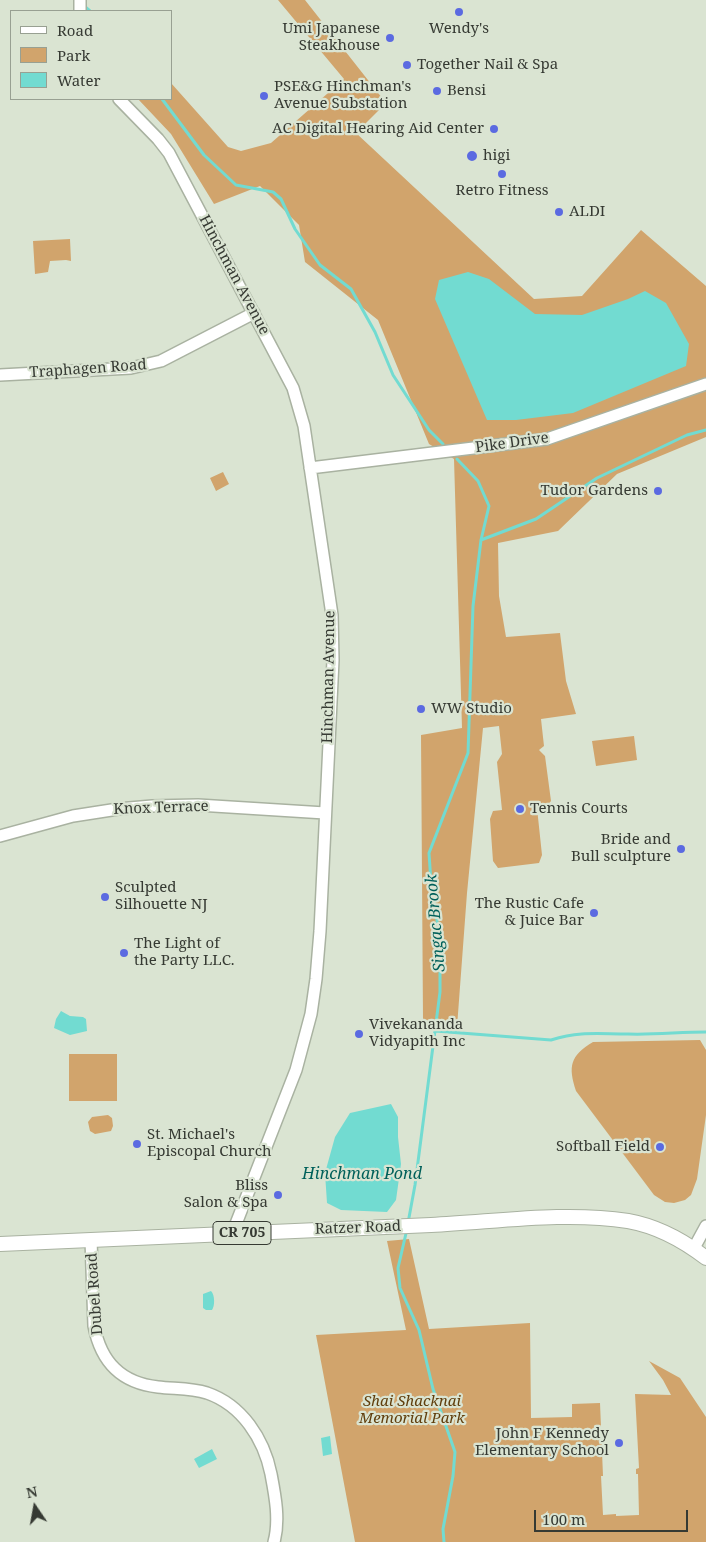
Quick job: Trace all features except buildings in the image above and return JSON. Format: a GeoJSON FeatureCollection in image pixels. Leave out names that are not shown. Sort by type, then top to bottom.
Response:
{"type":"FeatureCollection","features":[{"type":"Feature","properties":{"kind":"main road","name":"Ratzer Road"},"geometry":{"type":"LineString","coordinates":[[0,1244],[580,1217],[612,1219],[649,1226],[694,1248],[706,1258]]}},
{"type":"Feature","properties":{"kind":"street","name":"Hinchman Avenue"},"geometry":{"type":"LineString","coordinates":[[121,100],[168,152],[293,388],[304,426],[333,624],[333,660],[320,931],[311,1014],[294,1074],[232,1234]]}},
{"type":"Feature","properties":{"kind":"street","name":"Traphagen Road"},"geometry":{"type":"LineString","coordinates":[[0,375],[131,368],[153,364],[254,313]]}},
{"type":"Feature","properties":{"kind":"street","name":"Pike Drive"},"geometry":{"type":"LineString","coordinates":[[310,468],[546,440],[706,384]]}},
{"type":"Feature","properties":{"kind":"street","name":"Knox Terrace"},"geometry":{"type":"LineString","coordinates":[[0,836],[73,816],[152,806],[192,805],[325,813]]}},
{"type":"Feature","properties":{"kind":"street"},"geometry":{"type":"LineString","coordinates":[[694,1248],[706,1226]]}},
{"type":"Feature","properties":{"kind":"street","name":"Dubel Road"},"geometry":{"type":"LineString","coordinates":[[91,1240],[94,1326],[97,1339],[108,1361],[120,1373],[134,1381],[156,1387],[186,1389],[206,1393],[227,1402],[238,1412],[257,1436],[269,1466],[275,1496],[276,1525],[274,1542]]}},
{"type":"Feature","properties":{"kind":"green space"},"geometry":{"type":"Polygon","coordinates":[[[278,0],[305,0],[386,103],[356,133],[534,299],[582,296],[641,230],[706,286],[706,437],[617,474],[558,531],[498,543],[499,596],[506,637],[560,633],[566,681],[576,714],[541,719],[544,746],[539,750],[545,756],[551,801],[547,806],[537,808],[542,855],[539,863],[498,868],[493,861],[490,819],[493,811],[502,810],[497,762],[502,754],[499,726],[483,728],[467,893],[457,1027],[447,1031],[423,1019],[421,735],[462,728],[454,459],[429,444],[378,320],[305,262],[299,225],[260,186],[214,204],[171,134],[139,100],[172,100],[172,84],[228,147],[241,151],[271,143],[344,79],[278,0]]]}},
{"type":"Feature","properties":{"kind":"green space"},"geometry":{"type":"Polygon","coordinates":[[[70,239],[71,261],[50,261],[48,272],[35,274],[33,241],[70,239]]]}},
{"type":"Feature","properties":{"kind":"green space"},"geometry":{"type":"Polygon","coordinates":[[[223,472],[229,484],[216,491],[210,478],[223,472]]]}},
{"type":"Feature","properties":{"kind":"green space"},"geometry":{"type":"Polygon","coordinates":[[[634,736],[637,760],[596,766],[592,741],[634,736]]]}},
{"type":"Feature","properties":{"kind":"green space","name":"Softball Field"},"geometry":{"type":"Polygon","coordinates":[[[700,1040],[706,1050],[706,1115],[697,1179],[691,1195],[685,1200],[674,1203],[665,1202],[654,1195],[576,1091],[572,1075],[573,1062],[575,1057],[585,1047],[593,1042],[700,1040]]]}},
{"type":"Feature","properties":{"kind":"green space"},"geometry":{"type":"Polygon","coordinates":[[[69,1054],[117,1054],[117,1101],[69,1101],[69,1054]]]}},
{"type":"Feature","properties":{"kind":"green space"},"geometry":{"type":"Polygon","coordinates":[[[108,1115],[112,1118],[113,1126],[111,1131],[95,1134],[90,1131],[88,1122],[92,1117],[108,1115]]]}},
{"type":"Feature","properties":{"kind":"green space","name":"Shai Shacknai Memorial Park"},"geometry":{"type":"Polygon","coordinates":[[[409,1239],[429,1329],[530,1323],[531,1418],[572,1417],[572,1404],[600,1403],[603,1515],[639,1515],[638,1474],[636,1474],[636,1469],[639,1468],[635,1394],[671,1395],[649,1361],[680,1378],[706,1417],[706,1542],[355,1542],[316,1335],[406,1330],[387,1241],[409,1239]]]}},
{"type":"Feature","properties":{"kind":"water"},"geometry":{"type":"Polygon","coordinates":[[[468,272],[489,279],[535,314],[582,315],[645,291],[666,303],[689,344],[686,366],[573,413],[516,420],[487,420],[435,299],[439,280],[468,272]]]}},
{"type":"Feature","properties":{"kind":"water"},"geometry":{"type":"Polygon","coordinates":[[[61,1011],[70,1016],[86,1019],[87,1031],[70,1035],[54,1028],[56,1019],[61,1011]]]}},
{"type":"Feature","properties":{"kind":"water","name":"Hinchman Pond"},"geometry":{"type":"Polygon","coordinates":[[[391,1104],[398,1117],[401,1164],[396,1200],[387,1212],[341,1210],[327,1203],[325,1173],[335,1137],[350,1113],[391,1104]]]}},
{"type":"Feature","properties":{"kind":"water"},"geometry":{"type":"Polygon","coordinates":[[[211,1291],[214,1298],[214,1306],[212,1310],[206,1310],[203,1308],[203,1294],[211,1291]]]}},
{"type":"Feature","properties":{"kind":"water"},"geometry":{"type":"Polygon","coordinates":[[[330,1436],[332,1454],[323,1456],[321,1438],[330,1436]]]}},
{"type":"Feature","properties":{"kind":"water"},"geometry":{"type":"Polygon","coordinates":[[[212,1449],[217,1459],[199,1468],[194,1459],[212,1449]]]}},
{"type":"Feature","properties":{"kind":"waterway"},"geometry":{"type":"LineString","coordinates":[[83,5],[89,10]]}},
{"type":"Feature","properties":{"kind":"waterway"},"geometry":{"type":"LineString","coordinates":[[163,100],[204,155],[236,185],[273,192],[281,199],[295,229],[320,265],[351,289],[375,332],[393,375],[429,430],[443,444]]}},
{"type":"Feature","properties":{"kind":"waterway"},"geometry":{"type":"LineString","coordinates":[[481,540],[536,519],[597,478],[687,435],[706,430]]}},
{"type":"Feature","properties":{"kind":"waterway","name":"Singac Brook"},"geometry":{"type":"LineString","coordinates":[[408,1223],[415,1185],[440,992],[440,939],[431,883],[429,853],[468,753],[473,606],[481,540],[489,506],[478,481],[457,459]]}},
{"type":"Feature","properties":{"kind":"waterway"},"geometry":{"type":"LineString","coordinates":[[435,1031],[551,1040],[571,1035],[589,1034],[706,1032]]}},
{"type":"Feature","properties":{"kind":"waterway","name":"Singac Brook"},"geometry":{"type":"LineString","coordinates":[[407,1229],[398,1268],[400,1288],[419,1330],[433,1389],[455,1452],[453,1476],[443,1529],[444,1542]]}},
{"type":"Feature","properties":{"kind":"place","name":"Wendy's"},"geometry":{"type":"Point","coordinates":[459,12]}},
{"type":"Feature","properties":{"kind":"place","name":"Umi Japanese Steakhouse"},"geometry":{"type":"Point","coordinates":[390,38]}},
{"type":"Feature","properties":{"kind":"place","name":"Together Nail & Spa"},"geometry":{"type":"Point","coordinates":[407,65]}},
{"type":"Feature","properties":{"kind":"place","name":"Bensi"},"geometry":{"type":"Point","coordinates":[437,91]}},
{"type":"Feature","properties":{"kind":"place","name":"PSE&G Hinchman's Avenue Substation"},"geometry":{"type":"Point","coordinates":[264,96]}},
{"type":"Feature","properties":{"kind":"place","name":"AC Digital Hearing Aid Center"},"geometry":{"type":"Point","coordinates":[494,129]}},
{"type":"Feature","properties":{"kind":"place","name":"higi"},"geometry":{"type":"Point","coordinates":[472,156]}},
{"type":"Feature","properties":{"kind":"place","name":"Retro Fitness"},"geometry":{"type":"Point","coordinates":[502,174]}},
{"type":"Feature","properties":{"kind":"place","name":"ALDI"},"geometry":{"type":"Point","coordinates":[559,212]}},
{"type":"Feature","properties":{"kind":"place","name":"Tudor Gardens"},"geometry":{"type":"Point","coordinates":[658,491]}},
{"type":"Feature","properties":{"kind":"place","name":"WW Studio"},"geometry":{"type":"Point","coordinates":[421,709]}},
{"type":"Feature","properties":{"kind":"place","name":"Tennis Courts"},"geometry":{"type":"Point","coordinates":[520,809]}},
{"type":"Feature","properties":{"kind":"place","name":"Bride and Bull sculpture"},"geometry":{"type":"Point","coordinates":[681,849]}},
{"type":"Feature","properties":{"kind":"place","name":"Sculpted Silhouette NJ"},"geometry":{"type":"Point","coordinates":[105,897]}},
{"type":"Feature","properties":{"kind":"place","name":"The Rustic Cafe & Juice Bar"},"geometry":{"type":"Point","coordinates":[594,913]}},
{"type":"Feature","properties":{"kind":"place","name":"The Light of the Party LLC."},"geometry":{"type":"Point","coordinates":[124,953]}},
{"type":"Feature","properties":{"kind":"place","name":"Vivekananda Vidyapith Inc"},"geometry":{"type":"Point","coordinates":[359,1034]}},
{"type":"Feature","properties":{"kind":"place","name":"St. Michael's Episcopal Church"},"geometry":{"type":"Point","coordinates":[137,1144]}},
{"type":"Feature","properties":{"kind":"place","name":"Softball Field"},"geometry":{"type":"Point","coordinates":[660,1147]}},
{"type":"Feature","properties":{"kind":"place","name":"Bliss Salon & Spa"},"geometry":{"type":"Point","coordinates":[278,1195]}},
{"type":"Feature","properties":{"kind":"place","name":"John F Kennedy Elementary School"},"geometry":{"type":"Point","coordinates":[619,1443]}}]}
